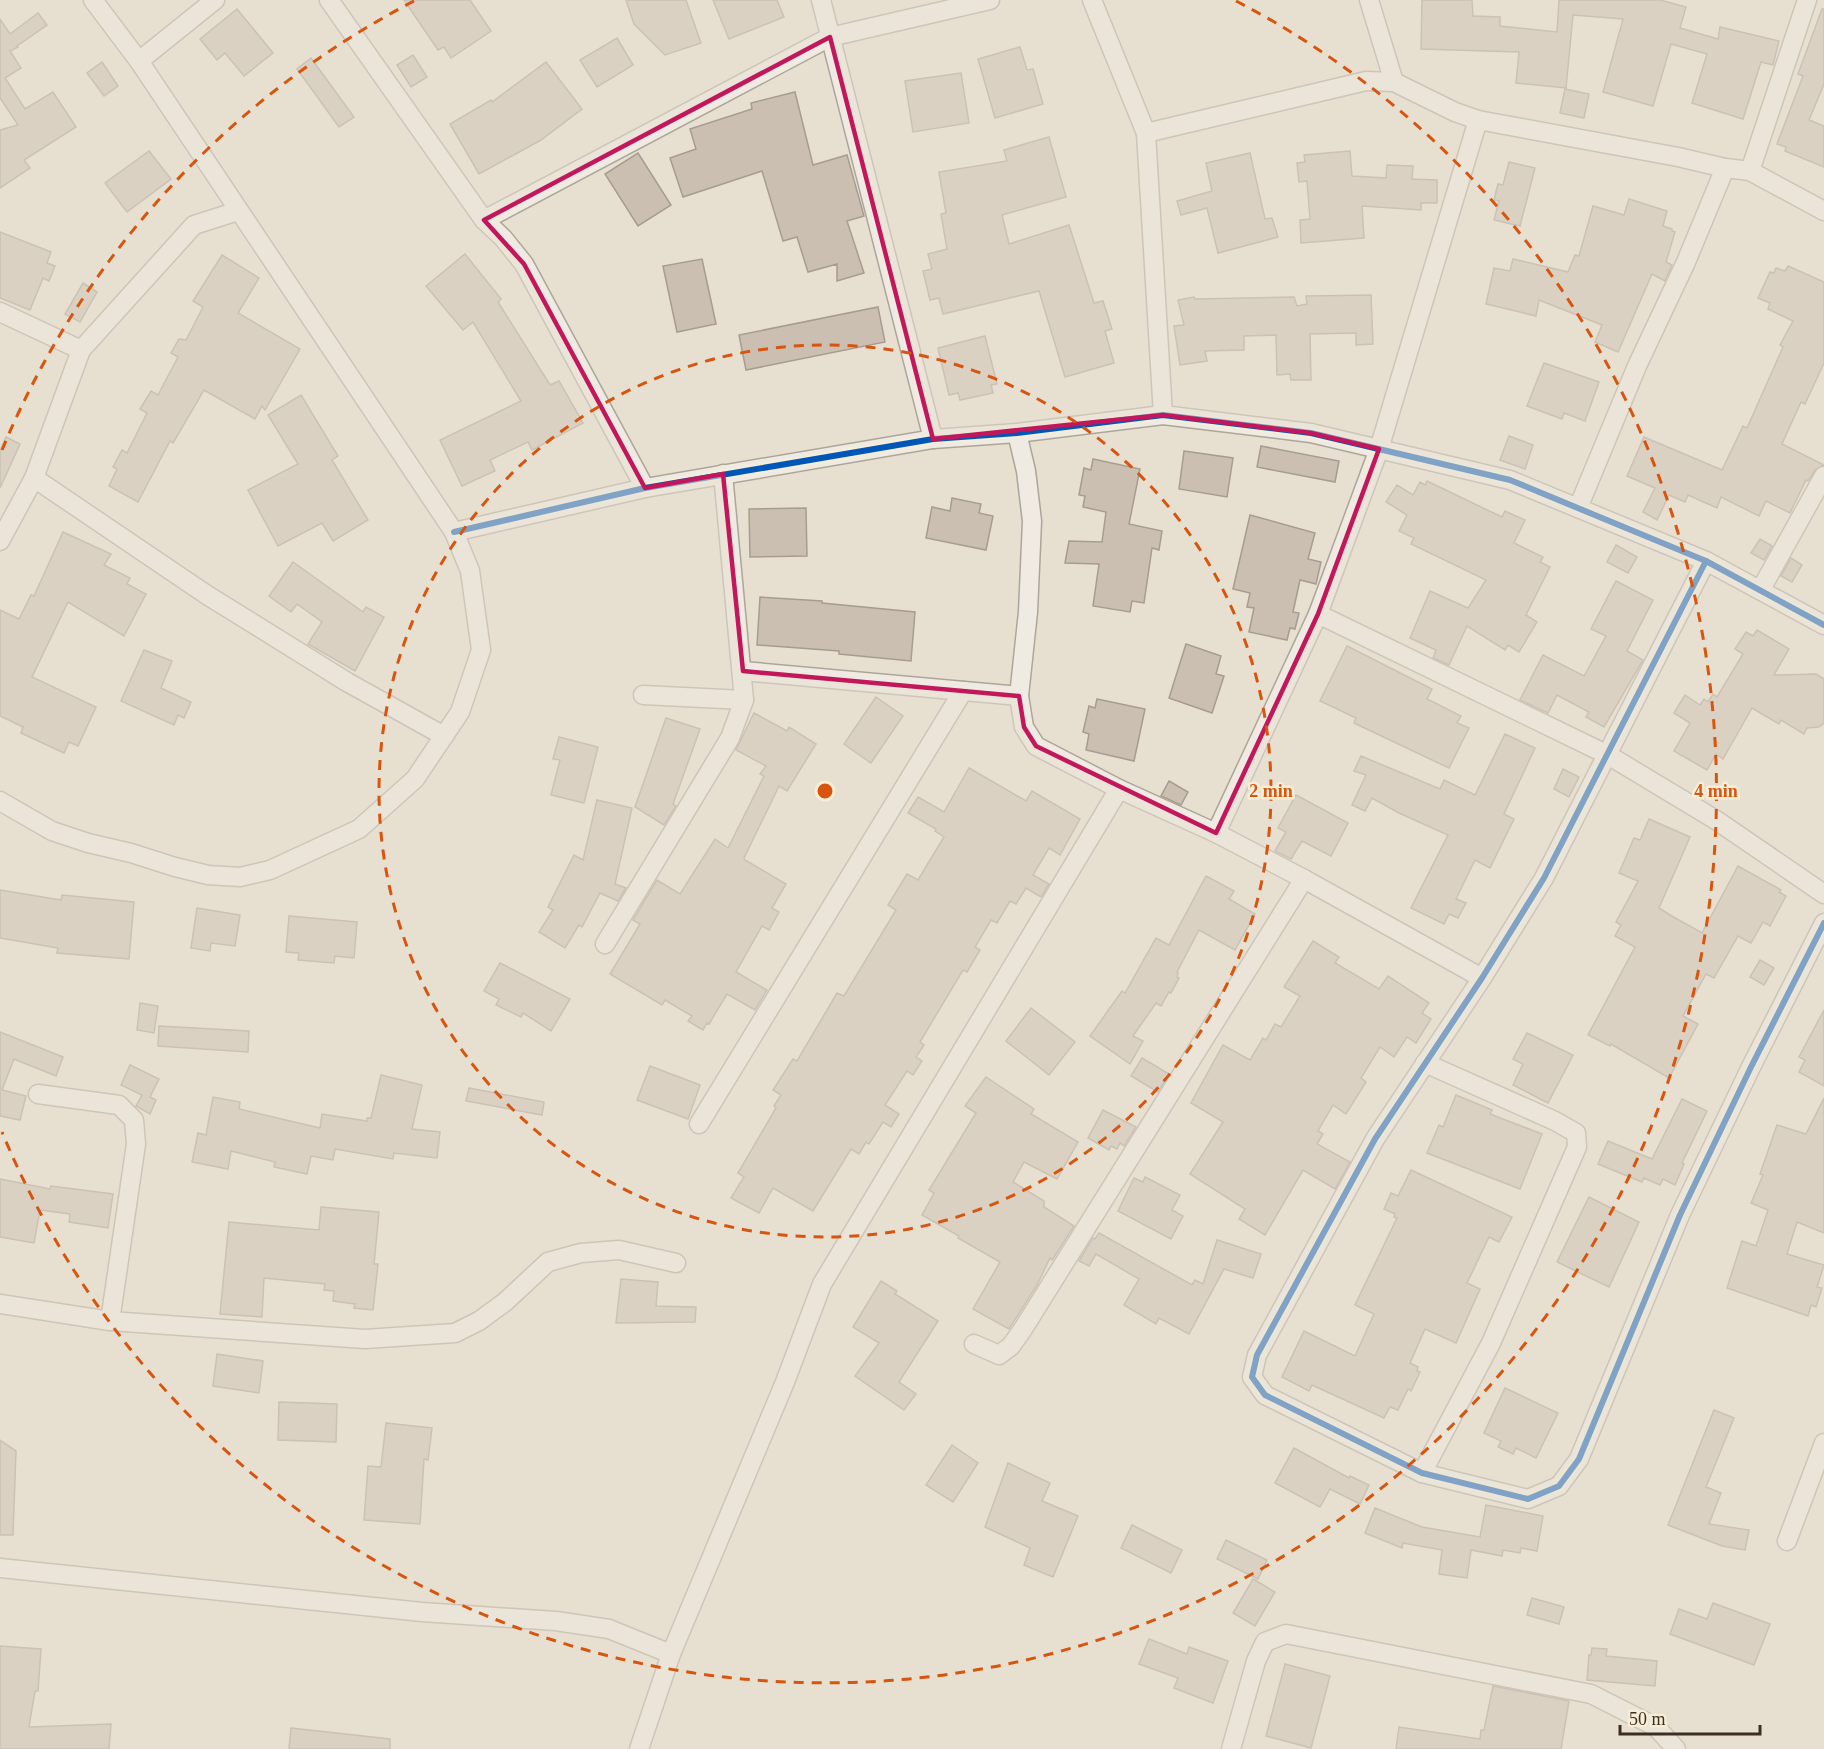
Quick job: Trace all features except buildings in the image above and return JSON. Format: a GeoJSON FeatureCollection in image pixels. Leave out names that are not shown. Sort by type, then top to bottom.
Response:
{"type":"FeatureCollection","features":[{"type":"Feature","properties":{"kind":"street"},"geometry":{"type":"LineString","coordinates":[[0,801],[52,831],[197,873],[240,877],[270,870],[359,829],[415,778],[460,712],[481,650],[470,571],[454,532],[139,61],[93,0]]}},
{"type":"Feature","properties":{"kind":"street"},"geometry":{"type":"LineString","coordinates":[[139,61],[215,0]]}},
{"type":"Feature","properties":{"kind":"street"},"geometry":{"type":"LineString","coordinates":[[329,0],[484,220],[524,264],[645,488]]}},
{"type":"Feature","properties":{"kind":"street"},"geometry":{"type":"LineString","coordinates":[[820,0],[933,439]]}},
{"type":"Feature","properties":{"kind":"street"},"geometry":{"type":"LineString","coordinates":[[484,220],[830,37],[990,0]]}},
{"type":"Feature","properties":{"kind":"street"},"geometry":{"type":"LineString","coordinates":[[1092,0],[1146,132],[1163,415]]}},
{"type":"Feature","properties":{"kind":"street"},"geometry":{"type":"LineString","coordinates":[[1369,0],[1394,82]]}},
{"type":"Feature","properties":{"kind":"street"},"geometry":{"type":"LineString","coordinates":[[1750,171],[1807,0]]}},
{"type":"Feature","properties":{"kind":"street"},"geometry":{"type":"LineString","coordinates":[[1146,132],[1366,81],[1394,82],[1455,112],[1478,120],[1750,171],[1824,211]]}},
{"type":"Feature","properties":{"kind":"street"},"geometry":{"type":"LineString","coordinates":[[1216,833],[1318,614],[1379,449],[1478,120]]}},
{"type":"Feature","properties":{"kind":"street"},"geometry":{"type":"LineString","coordinates":[[1578,508],[1636,366],[1686,262],[1725,168]]}},
{"type":"Feature","properties":{"kind":"street"},"geometry":{"type":"LineString","coordinates":[[0,541],[34,478],[81,350],[194,225],[238,211]]}},
{"type":"Feature","properties":{"kind":"street"},"geometry":{"type":"LineString","coordinates":[[0,312],[81,350]]}},
{"type":"Feature","properties":{"kind":"street"},"geometry":{"type":"LineString","coordinates":[[454,532],[645,488],[933,439],[1017,433],[1163,415],[1311,433],[1510,480],[1706,561],[1824,625]]}},
{"type":"Feature","properties":{"kind":"street"},"geometry":{"type":"LineString","coordinates":[[1017,433],[1026,471],[1032,521],[1028,612],[1019,696],[1024,727],[1036,746],[1119,789],[1216,833],[1482,978]]}},
{"type":"Feature","properties":{"kind":"street"},"geometry":{"type":"LineString","coordinates":[[605,944],[730,738],[744,700],[723,474]]}},
{"type":"Feature","properties":{"kind":"street"},"geometry":{"type":"LineString","coordinates":[[1761,590],[1824,476]]}},
{"type":"Feature","properties":{"kind":"street"},"geometry":{"type":"LineString","coordinates":[[34,478],[207,595],[347,682],[444,736]]}},
{"type":"Feature","properties":{"kind":"street"},"geometry":{"type":"LineString","coordinates":[[1706,561],[1544,878],[1482,978],[1376,1139],[1257,1355],[1252,1377],[1265,1395],[1422,1473],[1528,1499],[1559,1486],[1583,1448],[1680,1215],[1824,923]]}},
{"type":"Feature","properties":{"kind":"street"},"geometry":{"type":"LineString","coordinates":[[1318,614],[1608,755],[1716,820],[1824,894]]}},
{"type":"Feature","properties":{"kind":"street"},"geometry":{"type":"LineString","coordinates":[[742,671],[1019,696]]}},
{"type":"Feature","properties":{"kind":"street"},"geometry":{"type":"LineString","coordinates":[[699,1124],[963,691]]}},
{"type":"Feature","properties":{"kind":"street"},"geometry":{"type":"LineString","coordinates":[[643,695],[744,700]]}},
{"type":"Feature","properties":{"kind":"street"},"geometry":{"type":"LineString","coordinates":[[639,1749],[671,1654],[785,1382],[822,1284],[1119,789]]}},
{"type":"Feature","properties":{"kind":"street"},"geometry":{"type":"LineString","coordinates":[[974,1344],[999,1355],[1011,1346],[1304,879]]}},
{"type":"Feature","properties":{"kind":"street"},"geometry":{"type":"LineString","coordinates":[[1422,1473],[1491,1343],[1577,1147],[1576,1133],[1562,1125],[1425,1063]]}},
{"type":"Feature","properties":{"kind":"street"},"geometry":{"type":"LineString","coordinates":[[38,1094],[119,1105],[134,1120],[136,1144],[110,1321]]}},
{"type":"Feature","properties":{"kind":"street"},"geometry":{"type":"LineString","coordinates":[[0,1304],[110,1321],[364,1339],[456,1333],[479,1321],[505,1302],[548,1262],[580,1253],[619,1250],[676,1263]]}},
{"type":"Feature","properties":{"kind":"street"},"geometry":{"type":"LineString","coordinates":[[1787,1541],[1824,1443]]}},
{"type":"Feature","properties":{"kind":"street"},"geometry":{"type":"LineString","coordinates":[[0,1568],[423,1612],[556,1621],[609,1629],[671,1654]]}},
{"type":"Feature","properties":{"kind":"street"},"geometry":{"type":"LineString","coordinates":[[1230,1749],[1256,1661],[1265,1642],[1286,1634],[1591,1694],[1656,1726],[1676,1749]]}},
{"type":"Feature","properties":{"kind":"highlighted area"},"geometry":{"type":"Polygon","coordinates":[[[830,37],[933,439],[1163,415],[1311,433],[1379,449],[1318,614],[1216,833],[1036,746],[1024,727],[1019,696],[743,671],[723,474],[645,488],[524,264],[484,220],[830,37]]]}},
{"type":"Feature","properties":{"kind":"cycle path"},"geometry":{"type":"LineString","coordinates":[[454,532],[645,488],[933,439],[1017,433],[1163,415],[1311,433],[1510,480],[1706,561],[1824,625]]}},
{"type":"Feature","properties":{"kind":"cycle path"},"geometry":{"type":"LineString","coordinates":[[1706,561],[1544,878],[1482,978],[1375,1139],[1257,1355],[1252,1377],[1265,1395],[1422,1473],[1528,1499],[1559,1486],[1579,1459],[1680,1215],[1824,923]]}}]}
